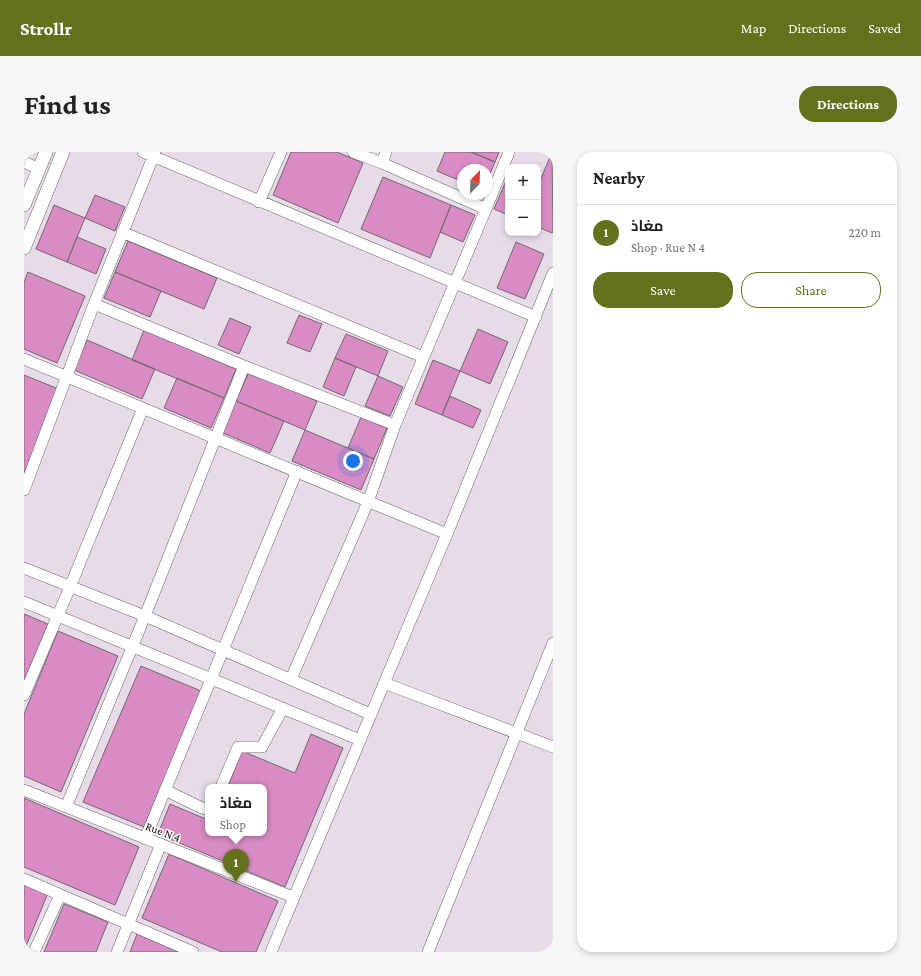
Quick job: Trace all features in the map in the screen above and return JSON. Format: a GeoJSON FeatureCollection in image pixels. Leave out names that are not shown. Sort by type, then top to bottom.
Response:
{"type":"FeatureCollection","features":[{"type":"Feature","properties":{"kind":"street"},"geometry":{"type":"LineString","coordinates":[[24,205],[46,152]]}},
{"type":"Feature","properties":{"kind":"street"},"geometry":{"type":"LineString","coordinates":[[24,248],[63,152]]}},
{"type":"Feature","properties":{"kind":"street"},"geometry":{"type":"LineString","coordinates":[[259,202],[281,152]]}},
{"type":"Feature","properties":{"kind":"street"},"geometry":{"type":"LineString","coordinates":[[353,152],[382,163],[486,209]]}},
{"type":"Feature","properties":{"kind":"street"},"geometry":{"type":"LineString","coordinates":[[382,163],[386,152]]}},
{"type":"Feature","properties":{"kind":"street"},"geometry":{"type":"LineString","coordinates":[[291,679],[368,502],[395,425],[509,152]]}},
{"type":"Feature","properties":{"kind":"street"},"geometry":{"type":"LineString","coordinates":[[24,490],[68,377],[150,154],[259,202],[536,317]]}},
{"type":"Feature","properties":{"kind":"street"},"geometry":{"type":"LineString","coordinates":[[24,162],[39,169]]}},
{"type":"Feature","properties":{"kind":"street"},"geometry":{"type":"LineString","coordinates":[[122,232],[423,357]]}},
{"type":"Feature","properties":{"kind":"street"},"geometry":{"type":"LineString","coordinates":[[271,952],[447,534],[553,273]]}},
{"type":"Feature","properties":{"kind":"street"},"geometry":{"type":"LineString","coordinates":[[94,304],[244,366],[395,425]]}},
{"type":"Feature","properties":{"kind":"street"},"geometry":{"type":"LineString","coordinates":[[24,359],[447,534]]}},
{"type":"Feature","properties":{"kind":"street"},"geometry":{"type":"LineString","coordinates":[[66,807],[133,647],[244,366]]}},
{"type":"Feature","properties":{"kind":"street"},"geometry":{"type":"LineString","coordinates":[[24,695],[143,408]]}},
{"type":"Feature","properties":{"kind":"street"},"geometry":{"type":"LineString","coordinates":[[145,839],[224,651],[297,471]]}},
{"type":"Feature","properties":{"kind":"street"},"geometry":{"type":"LineString","coordinates":[[24,568],[145,616],[370,714]]}},
{"type":"Feature","properties":{"kind":"street"},"geometry":{"type":"LineString","coordinates":[[24,602],[360,740]]}},
{"type":"Feature","properties":{"kind":"street"},"geometry":{"type":"LineString","coordinates":[[429,952],[553,643]]}},
{"type":"Feature","properties":{"kind":"street"},"geometry":{"type":"LineString","coordinates":[[384,683],[553,747]]}},
{"type":"Feature","properties":{"kind":"street"},"geometry":{"type":"LineString","coordinates":[[222,784],[238,747],[262,747],[283,708]]}},
{"type":"Feature","properties":{"kind":"street","name":"Rue N 4"},"geometry":{"type":"LineString","coordinates":[[24,790],[293,897]]}},
{"type":"Feature","properties":{"kind":"street"},"geometry":{"type":"LineString","coordinates":[[165,790],[205,808]]}},
{"type":"Feature","properties":{"kind":"street"},"geometry":{"type":"LineString","coordinates":[[117,952],[161,844]]}},
{"type":"Feature","properties":{"kind":"street"},"geometry":{"type":"LineString","coordinates":[[24,879],[129,923],[193,952]]}},
{"type":"Feature","properties":{"kind":"street"},"geometry":{"type":"LineString","coordinates":[[34,952],[60,895]]}},
{"type":"Feature","properties":{"kind":"building"},"geometry":{"type":"Polygon","coordinates":[[[291,152],[337,152],[363,163],[338,223],[273,195],[291,152]]]}},
{"type":"Feature","properties":{"kind":"building"},"geometry":{"type":"Polygon","coordinates":[[[445,152],[471,152],[495,162],[493,167],[493,164],[457,164],[457,179],[437,171],[445,152]]]}},
{"type":"Feature","properties":{"kind":"building"},"geometry":{"type":"Polygon","coordinates":[[[471,152],[499,152],[495,162],[471,152]]]}},
{"type":"Feature","properties":{"kind":"building"},"geometry":{"type":"Polygon","coordinates":[[[552,152],[552,233],[541,228],[541,179],[552,152]]]}},
{"type":"Feature","properties":{"kind":"building"},"geometry":{"type":"Polygon","coordinates":[[[383,177],[451,205],[430,258],[361,229],[383,177]]]}},
{"type":"Feature","properties":{"kind":"building"},"geometry":{"type":"Polygon","coordinates":[[[505,183],[505,214],[494,209],[505,183]]]}},
{"type":"Feature","properties":{"kind":"building"},"geometry":{"type":"Polygon","coordinates":[[[95,195],[125,207],[115,231],[85,218],[95,195]]]}},
{"type":"Feature","properties":{"kind":"building"},"geometry":{"type":"Polygon","coordinates":[[[54,205],[85,218],[67,262],[36,249],[54,205]]]}},
{"type":"Feature","properties":{"kind":"building"},"geometry":{"type":"Polygon","coordinates":[[[451,205],[475,215],[463,242],[440,232],[451,205]]]}},
{"type":"Feature","properties":{"kind":"building"},"geometry":{"type":"Polygon","coordinates":[[[77,237],[106,249],[96,274],[67,262],[77,237]]]}},
{"type":"Feature","properties":{"kind":"building"},"geometry":{"type":"Polygon","coordinates":[[[128,241],[217,278],[204,309],[115,272],[128,241]]]}},
{"type":"Feature","properties":{"kind":"building"},"geometry":{"type":"Polygon","coordinates":[[[516,242],[544,254],[525,299],[497,288],[516,242]]]}},
{"type":"Feature","properties":{"kind":"building"},"geometry":{"type":"Polygon","coordinates":[[[28,272],[85,296],[57,363],[24,349],[24,282],[28,272]]]}},
{"type":"Feature","properties":{"kind":"building"},"geometry":{"type":"Polygon","coordinates":[[[115,272],[161,291],[150,317],[104,298],[115,272]]]}},
{"type":"Feature","properties":{"kind":"building"},"geometry":{"type":"Polygon","coordinates":[[[299,315],[322,324],[310,352],[287,343],[299,315]]]}},
{"type":"Feature","properties":{"kind":"building"},"geometry":{"type":"Polygon","coordinates":[[[230,318],[251,327],[239,354],[218,345],[230,318]]]}},
{"type":"Feature","properties":{"kind":"building"},"geometry":{"type":"Polygon","coordinates":[[[478,329],[508,342],[490,384],[460,371],[478,329]]]}},
{"type":"Feature","properties":{"kind":"building"},"geometry":{"type":"Polygon","coordinates":[[[144,330],[236,369],[224,398],[132,360],[144,330]]]}},
{"type":"Feature","properties":{"kind":"building"},"geometry":{"type":"Polygon","coordinates":[[[346,334],[388,351],[378,376],[335,358],[346,334]]]}},
{"type":"Feature","properties":{"kind":"building"},"geometry":{"type":"Polygon","coordinates":[[[87,340],[155,369],[142,399],[74,370],[87,340]]]}},
{"type":"Feature","properties":{"kind":"building"},"geometry":{"type":"Polygon","coordinates":[[[335,358],[356,367],[344,396],[323,387],[335,358]]]}},
{"type":"Feature","properties":{"kind":"building"},"geometry":{"type":"Polygon","coordinates":[[[433,360],[460,371],[442,415],[415,404],[433,360]]]}},
{"type":"Feature","properties":{"kind":"building"},"geometry":{"type":"Polygon","coordinates":[[[249,372],[317,401],[305,430],[236,401],[249,372]]]}},
{"type":"Feature","properties":{"kind":"building"},"geometry":{"type":"Polygon","coordinates":[[[24,375],[61,390],[24,480],[24,375]]]}},
{"type":"Feature","properties":{"kind":"building"},"geometry":{"type":"Polygon","coordinates":[[[378,376],[403,387],[390,416],[365,406],[378,376]]]}},
{"type":"Feature","properties":{"kind":"building"},"geometry":{"type":"Polygon","coordinates":[[[177,378],[224,398],[211,428],[164,408],[177,378]]]}},
{"type":"Feature","properties":{"kind":"building"},"geometry":{"type":"Polygon","coordinates":[[[450,396],[481,410],[473,428],[442,415],[450,396]]]}},
{"type":"Feature","properties":{"kind":"building"},"geometry":{"type":"Polygon","coordinates":[[[236,401],[284,421],[270,453],[223,433],[236,401]]]}},
{"type":"Feature","properties":{"kind":"building"},"geometry":{"type":"Polygon","coordinates":[[[361,417],[387,428],[374,459],[348,448],[361,417]]]}},
{"type":"Feature","properties":{"kind":"building"},"geometry":{"type":"Polygon","coordinates":[[[305,430],[374,459],[361,490],[292,461],[305,430]]]}},
{"type":"Feature","properties":{"kind":"building"},"geometry":{"type":"Polygon","coordinates":[[[24,614],[48,624],[24,681],[24,614]]]}},
{"type":"Feature","properties":{"kind":"building"},"geometry":{"type":"Polygon","coordinates":[[[58,631],[118,656],[61,792],[24,776],[24,714],[58,631]]]}},
{"type":"Feature","properties":{"kind":"building"},"geometry":{"type":"Polygon","coordinates":[[[141,666],[201,691],[144,827],[83,802],[141,666]]]}},
{"type":"Feature","properties":{"kind":"building"},"geometry":{"type":"Polygon","coordinates":[[[311,734],[343,748],[285,887],[158,834],[170,804],[205,819],[205,836],[267,836],[267,784],[229,784],[242,751],[295,773],[311,734]]]}},
{"type":"Feature","properties":{"kind":"building"},"geometry":{"type":"Polygon","coordinates":[[[24,798],[139,847],[115,905],[24,867],[24,798]]]}},
{"type":"Feature","properties":{"kind":"building"},"geometry":{"type":"Polygon","coordinates":[[[169,854],[278,901],[256,952],[222,952],[142,918],[169,854]]]}},
{"type":"Feature","properties":{"kind":"building"},"geometry":{"type":"Polygon","coordinates":[[[24,883],[48,893],[24,951],[24,883]]]}},
{"type":"Feature","properties":{"kind":"building"},"geometry":{"type":"Polygon","coordinates":[[[64,904],[108,922],[96,952],[44,952],[64,904]]]}},
{"type":"Feature","properties":{"kind":"building"},"geometry":{"type":"Polygon","coordinates":[[[137,934],[179,952],[130,952],[137,934]]]}},
{"type":"Feature","properties":{"kind":"place","name":"مغاذ"},"geometry":{"type":"Point","coordinates":[236,882]}}]}
